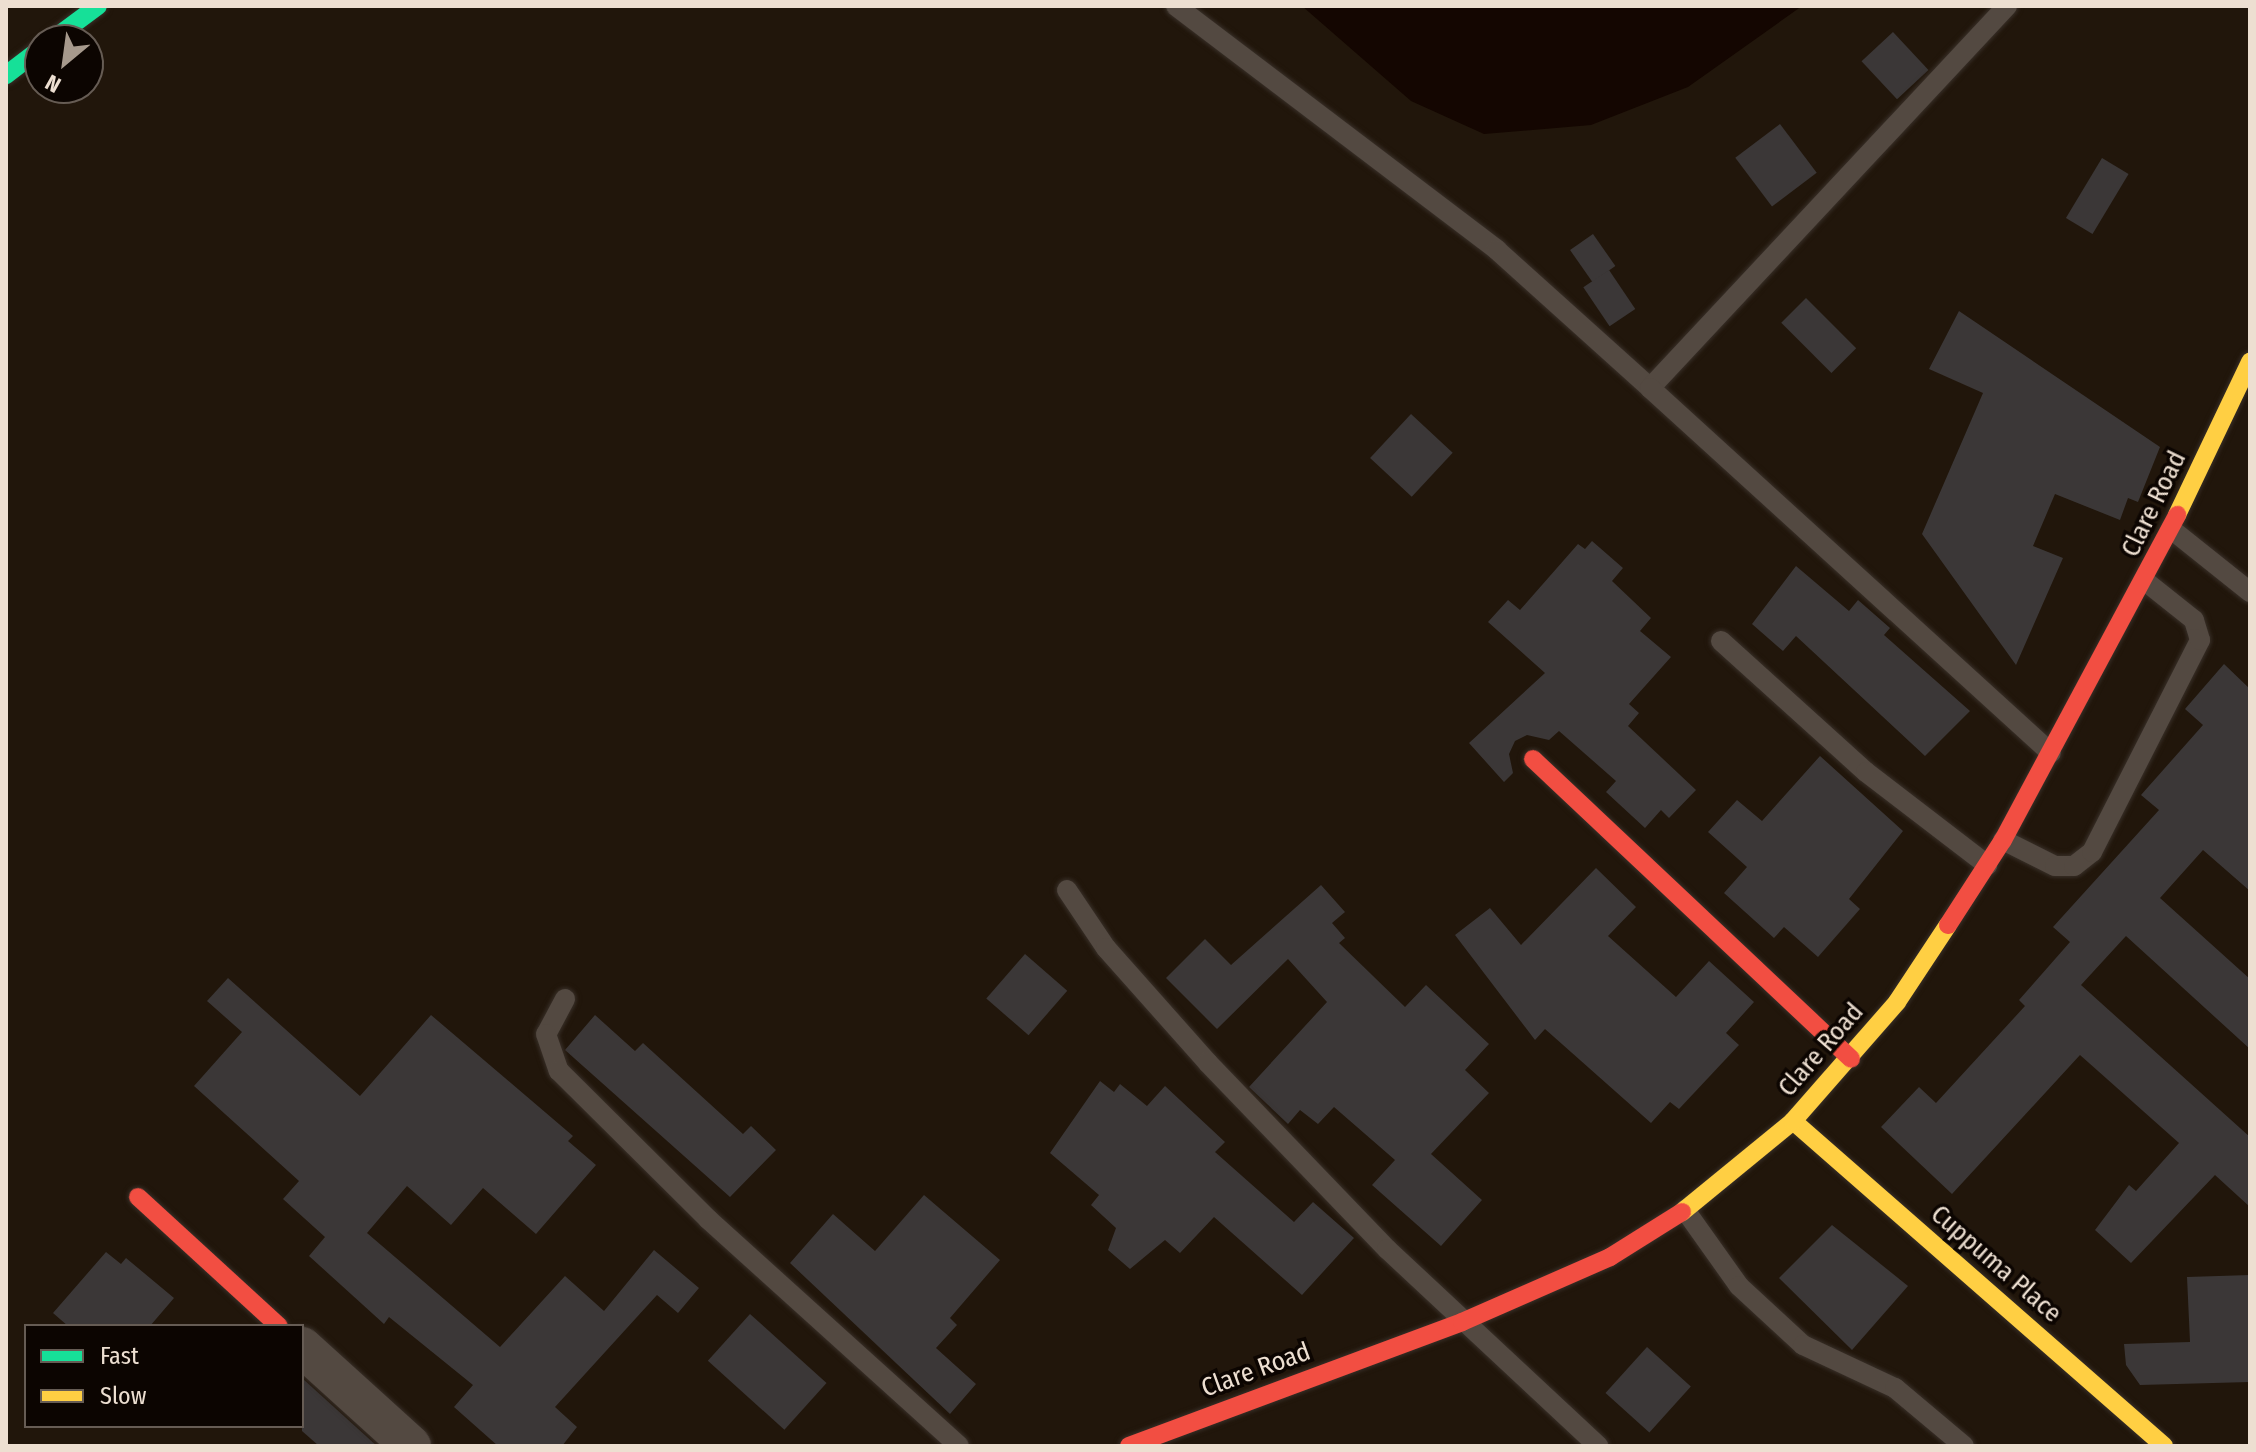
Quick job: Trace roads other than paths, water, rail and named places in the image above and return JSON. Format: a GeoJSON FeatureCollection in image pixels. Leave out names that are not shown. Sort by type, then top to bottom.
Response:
{"type":"FeatureCollection","features":[{"type":"Feature","properties":{"kind":"main road"},"geometry":{"type":"LineString","coordinates":[[74,24],[98,6]]}},
{"type":"Feature","properties":{"kind":"main road"},"geometry":{"type":"LineString","coordinates":[[6,75],[24,61]]}},
{"type":"Feature","properties":{"kind":"main road","name":"Clare Road"},"geometry":{"type":"LineString","coordinates":[[1131,1446],[1462,1322],[1610,1257],[1685,1210],[1793,1121],[1851,1059],[1923,967],[2003,840],[2145,581],[2250,362]]}},
{"type":"Feature","properties":{"kind":"main road"},"geometry":{"type":"LineString","coordinates":[[1533,759],[1851,1059]]}},
{"type":"Feature","properties":{"kind":"main road","name":"Cuppuma Place"},"geometry":{"type":"LineString","coordinates":[[1793,1121],[2164,1446]]}},
{"type":"Feature","properties":{"kind":"main road"},"geometry":{"type":"LineString","coordinates":[[138,1197],[277,1324]]}},
{"type":"Feature","properties":{"kind":"street"},"geometry":{"type":"LineString","coordinates":[[304,1349],[411,1446]]}},
{"type":"Feature","properties":{"kind":"lane"},"geometry":{"type":"LineString","coordinates":[[1176,6],[1497,250],[2051,753]]}},
{"type":"Feature","properties":{"kind":"lane"},"geometry":{"type":"LineString","coordinates":[[1650,388],[2007,6]]}},
{"type":"Feature","properties":{"kind":"lane"},"geometry":{"type":"LineString","coordinates":[[2171,529],[2250,592]]}},
{"type":"Feature","properties":{"kind":"lane"},"geometry":{"type":"LineString","coordinates":[[2003,840],[2055,866],[2074,866],[2092,852],[2200,640],[2194,620],[2145,581]]}},
{"type":"Feature","properties":{"kind":"lane"},"geometry":{"type":"LineString","coordinates":[[1721,641],[1866,772],[1987,865]]}},
{"type":"Feature","properties":{"kind":"lane"},"geometry":{"type":"LineString","coordinates":[[1067,890],[1151,1000],[1462,1322],[1598,1446]]}},
{"type":"Feature","properties":{"kind":"lane"},"geometry":{"type":"LineString","coordinates":[[565,999],[546,1034],[559,1071],[708,1219],[959,1446]]}},
{"type":"Feature","properties":{"kind":"lane"},"geometry":{"type":"LineString","coordinates":[[1685,1210],[1739,1286],[1803,1345],[1895,1388],[1964,1446]]}}]}
